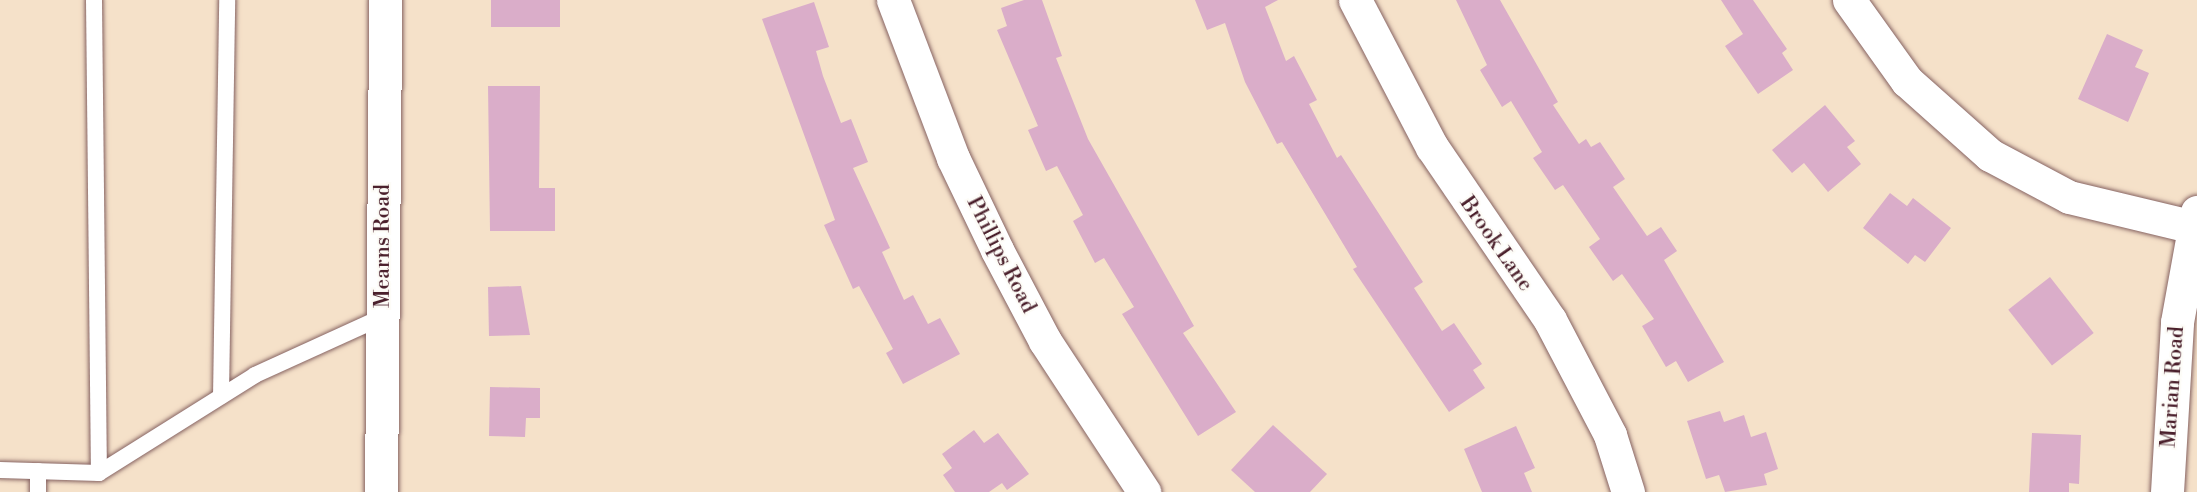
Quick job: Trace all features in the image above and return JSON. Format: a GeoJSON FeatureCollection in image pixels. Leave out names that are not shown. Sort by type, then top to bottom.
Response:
{"type":"FeatureCollection","features":[{"type":"Feature","properties":{"kind":"street","name":"Mearns Road"},"geometry":{"type":"LineString","coordinates":[[381,492],[385,0]]}},
{"type":"Feature","properties":{"kind":"street","name":"Phillips Road"},"geometry":{"type":"LineString","coordinates":[[893,0],[953,158],[997,250],[1045,341],[1139,490]]}},
{"type":"Feature","properties":{"kind":"street","name":"Brook Lane"},"geometry":{"type":"LineString","coordinates":[[1355,0],[1432,147],[1550,320],[1610,435],[1628,492]]}},
{"type":"Feature","properties":{"kind":"street"},"geometry":{"type":"LineString","coordinates":[[1849,0],[1907,81],[1989,155],[2069,197],[2195,220]]}},
{"type":"Feature","properties":{"kind":"street","name":"Marian Road"},"geometry":{"type":"LineString","coordinates":[[2167,492],[2177,322],[2195,220]]}},
{"type":"Feature","properties":{"kind":"lane"},"geometry":{"type":"LineString","coordinates":[[94,0],[99,473]]}},
{"type":"Feature","properties":{"kind":"lane"},"geometry":{"type":"LineString","coordinates":[[221,396],[227,0]]}},
{"type":"Feature","properties":{"kind":"lane"},"geometry":{"type":"LineString","coordinates":[[0,470],[99,473],[221,396],[382,317]]}},
{"type":"Feature","properties":{"kind":"lane"},"geometry":{"type":"LineString","coordinates":[[38,471],[38,492]]}},
{"type":"Feature","properties":{"kind":"building"},"geometry":{"type":"Polygon","coordinates":[[[491,0],[560,0],[560,27],[491,27],[491,0]]]}},
{"type":"Feature","properties":{"kind":"building"},"geometry":{"type":"Polygon","coordinates":[[[1024,0],[1042,0],[1062,56],[1056,58],[1088,139],[1194,326],[1183,333],[1236,412],[1198,436],[1122,314],[1134,307],[1104,258],[1095,263],[1073,221],[1083,215],[1057,166],[1046,171],[1028,130],[1038,126],[997,30],[1007,26],[1001,8],[1024,0]]]}},
{"type":"Feature","properties":{"kind":"building"},"geometry":{"type":"Polygon","coordinates":[[[1195,0],[1278,0],[1265,7],[1286,61],[1294,56],[1317,100],[1309,104],[1337,158],[1341,155],[1423,282],[1414,288],[1442,331],[1454,323],[1482,364],[1473,370],[1485,388],[1449,412],[1353,269],[1357,267],[1282,142],[1277,144],[1245,82],[1225,23],[1207,30],[1195,0]]]}},
{"type":"Feature","properties":{"kind":"building"},"geometry":{"type":"Polygon","coordinates":[[[1456,0],[1500,0],[1558,102],[1553,105],[1579,144],[1586,139],[1591,147],[1600,142],[1625,179],[1613,187],[1647,236],[1661,227],[1677,251],[1664,260],[1724,362],[1688,382],[1676,361],[1666,367],[1642,326],[1654,319],[1622,274],[1613,281],[1589,247],[1600,239],[1563,185],[1555,190],[1533,158],[1542,152],[1511,101],[1502,107],[1480,70],[1487,65],[1456,0]]]}},
{"type":"Feature","properties":{"kind":"building"},"geometry":{"type":"Polygon","coordinates":[[[1721,0],[1753,0],[1787,49],[1782,53],[1793,70],[1758,94],[1725,46],[1743,34],[1721,0]]]}},
{"type":"Feature","properties":{"kind":"building"},"geometry":{"type":"Polygon","coordinates":[[[814,2],[829,47],[816,51],[841,123],[851,119],[868,162],[853,168],[890,248],[882,252],[904,300],[913,295],[928,324],[940,318],[960,354],[903,384],[886,353],[893,349],[859,286],[853,289],[824,225],[835,220],[762,19],[814,2]]]}},
{"type":"Feature","properties":{"kind":"building"},"geometry":{"type":"Polygon","coordinates":[[[2107,34],[2143,50],[2135,67],[2149,73],[2128,122],[2078,99],[2107,34]]]}},
{"type":"Feature","properties":{"kind":"building"},"geometry":{"type":"Polygon","coordinates":[[[488,86],[540,86],[539,188],[555,188],[555,231],[490,231],[488,86]]]}},
{"type":"Feature","properties":{"kind":"building"},"geometry":{"type":"Polygon","coordinates":[[[1825,105],[1855,141],[1847,147],[1861,164],[1828,192],[1804,163],[1792,173],[1772,150],[1825,105]]]}},
{"type":"Feature","properties":{"kind":"building"},"geometry":{"type":"Polygon","coordinates":[[[1890,193],[1907,206],[1913,198],[1951,228],[1925,262],[1915,255],[1908,264],[1863,228],[1890,193]]]}},
{"type":"Feature","properties":{"kind":"building"},"geometry":{"type":"Polygon","coordinates":[[[2050,277],[2094,333],[2052,366],[2008,310],[2050,277]]]}},
{"type":"Feature","properties":{"kind":"building"},"geometry":{"type":"Polygon","coordinates":[[[521,286],[530,335],[489,336],[488,287],[521,286]]]}},
{"type":"Feature","properties":{"kind":"building"},"geometry":{"type":"Polygon","coordinates":[[[490,387],[540,388],[540,418],[526,418],[525,437],[489,436],[490,387]]]}},
{"type":"Feature","properties":{"kind":"building"},"geometry":{"type":"Polygon","coordinates":[[[1720,411],[1724,422],[1744,415],[1751,437],[1766,432],[1778,469],[1764,474],[1767,485],[1725,492],[1719,475],[1706,479],[1687,421],[1720,411]]]}},
{"type":"Feature","properties":{"kind":"building"},"geometry":{"type":"Polygon","coordinates":[[[1273,425],[1327,474],[1310,492],[1255,492],[1231,470],[1273,425]]]}},
{"type":"Feature","properties":{"kind":"building"},"geometry":{"type":"Polygon","coordinates":[[[1516,426],[1535,468],[1524,473],[1532,492],[1482,492],[1464,449],[1516,426]]]}},
{"type":"Feature","properties":{"kind":"building"},"geometry":{"type":"Polygon","coordinates":[[[974,430],[984,443],[998,433],[1029,474],[1007,490],[1002,483],[989,492],[955,492],[943,475],[952,468],[942,454],[974,430]]]}},
{"type":"Feature","properties":{"kind":"building"},"geometry":{"type":"Polygon","coordinates":[[[2032,433],[2081,435],[2079,484],[2069,483],[2069,492],[2029,492],[2032,433]]]}}]}
